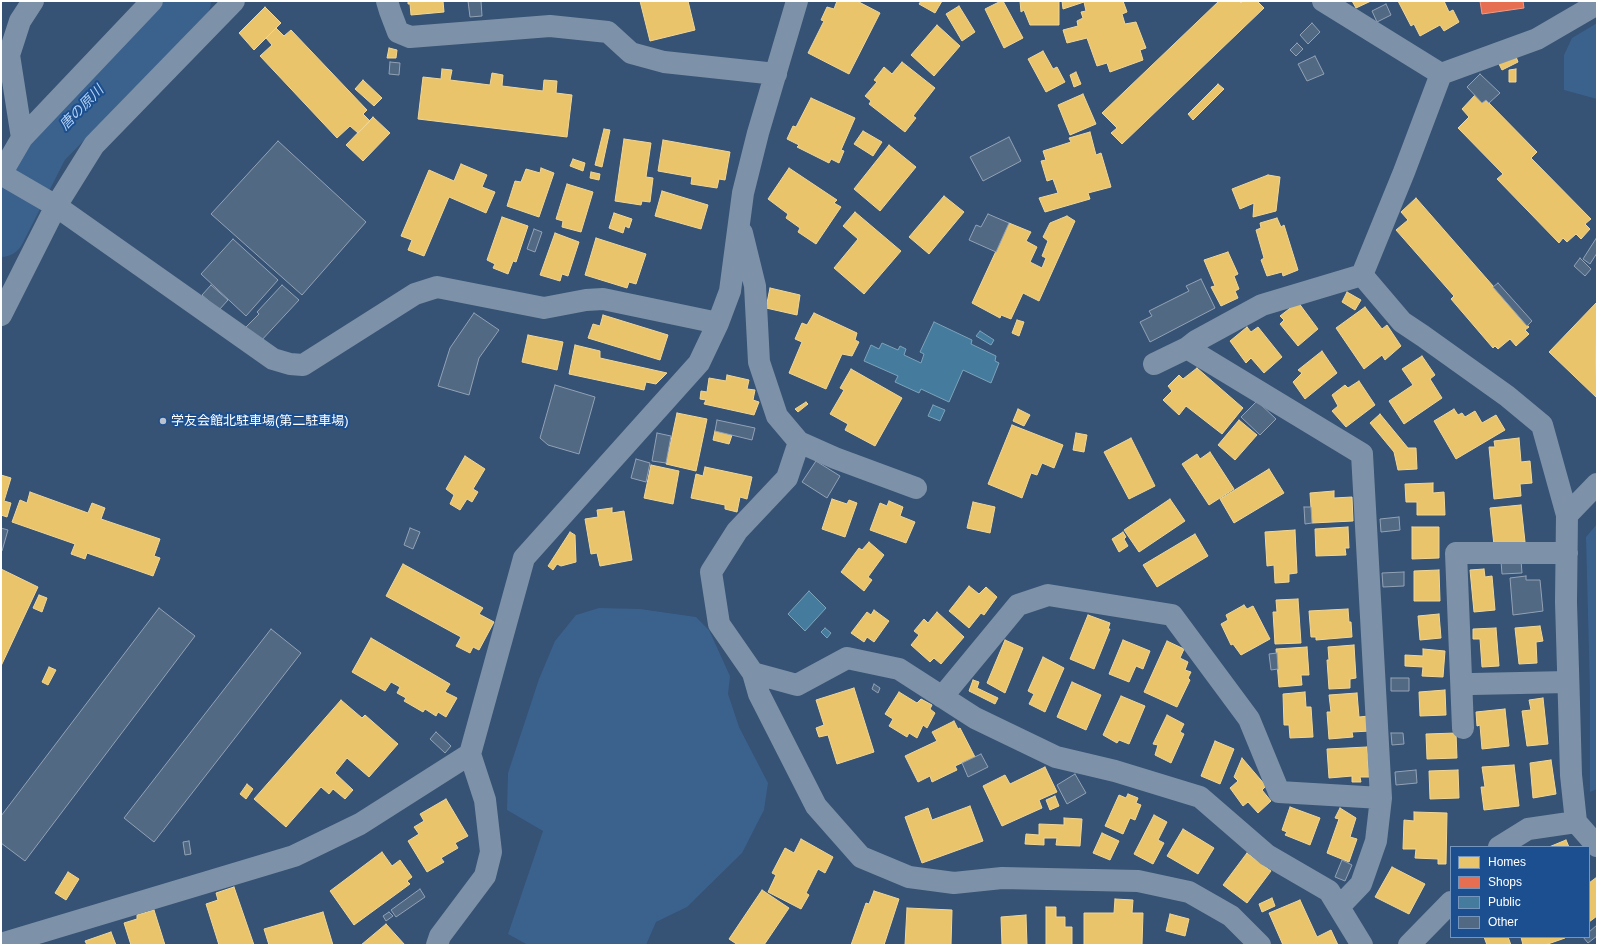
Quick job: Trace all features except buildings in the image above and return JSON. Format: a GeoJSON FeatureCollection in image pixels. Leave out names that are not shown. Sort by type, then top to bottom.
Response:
{"type":"FeatureCollection","features":[{"type":"Feature","properties":{"kind":"street"},"geometry":{"type":"LineString","coordinates":[[22,138],[8,55],[20,21],[33,1]]}},
{"type":"Feature","properties":{"kind":"street"},"geometry":{"type":"LineString","coordinates":[[152,1],[22,138],[1,174],[56,206],[273,359],[290,364],[303,365],[415,294],[437,287],[544,308],[586,300],[603,299],[718,323]]}},
{"type":"Feature","properties":{"kind":"street"},"geometry":{"type":"LineString","coordinates":[[1,316],[56,206],[94,145],[234,1]]}},
{"type":"Feature","properties":{"kind":"street"},"geometry":{"type":"LineString","coordinates":[[388,1],[390,12],[398,32],[410,37],[550,26],[608,32],[631,54],[664,62],[776,74]]}},
{"type":"Feature","properties":{"kind":"street"},"geometry":{"type":"LineString","coordinates":[[437,945],[440,936],[485,876],[491,852],[485,800],[470,754],[524,558],[699,363],[718,323],[730,290],[743,193],[758,134],[798,1]]}},
{"type":"Feature","properties":{"kind":"street"},"geometry":{"type":"LineString","coordinates":[[1323,1],[1441,74]]}},
{"type":"Feature","properties":{"kind":"street"},"geometry":{"type":"LineString","coordinates":[[1362,275],[1404,172],[1441,74],[1538,39],[1597,4]]}},
{"type":"Feature","properties":{"kind":"street"},"geometry":{"type":"LineString","coordinates":[[740,223],[755,286],[759,362],[777,416],[799,442],[835,458],[916,488]]}},
{"type":"Feature","properties":{"kind":"street"},"geometry":{"type":"LineString","coordinates":[[1154,364],[1187,348],[1196,341],[1262,305],[1362,275]]}},
{"type":"Feature","properties":{"kind":"street"},"geometry":{"type":"LineString","coordinates":[[1362,275],[1402,322],[1507,396],[1542,425],[1567,515],[1568,682],[1571,775],[1576,822],[1597,846]]}},
{"type":"Feature","properties":{"kind":"street"},"geometry":{"type":"LineString","coordinates":[[1187,348],[1362,454],[1381,798],[1376,842],[1361,884],[1339,907]]}},
{"type":"Feature","properties":{"kind":"street"},"geometry":{"type":"LineString","coordinates":[[799,442],[787,478],[737,531],[711,572],[719,624],[753,673],[758,694],[816,806],[861,857],[909,878],[954,883],[1002,878],[1138,881],[1190,892],[1231,916],[1260,945]]}},
{"type":"Feature","properties":{"kind":"street"},"geometry":{"type":"LineString","coordinates":[[1567,515],[1597,484]]}},
{"type":"Feature","properties":{"kind":"street"},"geometry":{"type":"LineString","coordinates":[[1463,728],[1456,553],[1567,553]]}},
{"type":"Feature","properties":{"kind":"street"},"geometry":{"type":"LineString","coordinates":[[942,697],[1018,605],[1048,594],[1172,614],[1248,719],[1279,792],[1381,798]]}},
{"type":"Feature","properties":{"kind":"street"},"geometry":{"type":"LineString","coordinates":[[753,673],[797,685],[847,658],[899,669],[975,718],[1056,757],[1115,771],[1200,797],[1267,855],[1329,891],[1362,945]]}},
{"type":"Feature","properties":{"kind":"street"},"geometry":{"type":"LineString","coordinates":[[1472,684],[1568,682]]}},
{"type":"Feature","properties":{"kind":"street"},"geometry":{"type":"LineString","coordinates":[[1,944],[26,941],[294,856],[360,824],[470,754]]}},
{"type":"Feature","properties":{"kind":"street"},"geometry":{"type":"LineString","coordinates":[[1501,846],[1528,829],[1576,822]]}},
{"type":"Feature","properties":{"kind":"street"},"geometry":{"type":"LineString","coordinates":[[1409,945],[1450,903]]}},
{"type":"Feature","properties":{"kind":"water"},"geometry":{"type":"Polygon","coordinates":[[[1597,23],[1597,99],[1564,90],[1564,55],[1572,38],[1597,23]]]}},
{"type":"Feature","properties":{"kind":"water"},"geometry":{"type":"Polygon","coordinates":[[[1597,524],[1597,789],[1590,792],[1590,692],[1586,537],[1597,524]]]}},
{"type":"Feature","properties":{"kind":"water"},"geometry":{"type":"Polygon","coordinates":[[[599,608],[640,609],[696,617],[709,630],[730,676],[728,694],[739,727],[768,783],[764,810],[742,853],[687,907],[656,922],[646,945],[528,945],[508,934],[543,831],[507,810],[508,773],[539,679],[555,641],[576,615],[599,608]]]}},
{"type":"Feature","properties":{"kind":"waterway","name":"唐の原川"},"geometry":{"type":"LineString","coordinates":[[1,233],[45,146],[187,1]]}},
{"type":"Feature","properties":{"kind":"place","name":"学友会館北駐車場(第二駐車場)"},"geometry":{"type":"Point","coordinates":[163,421]}}]}
